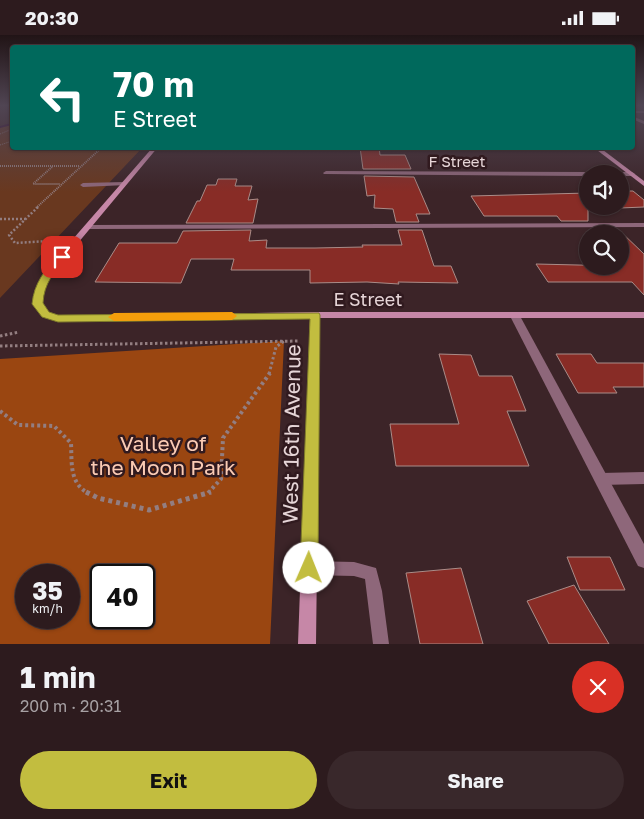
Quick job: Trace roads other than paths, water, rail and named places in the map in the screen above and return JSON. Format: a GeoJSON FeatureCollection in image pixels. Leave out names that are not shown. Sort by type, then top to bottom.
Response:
{"type":"FeatureCollection","features":[{"type":"Feature","properties":{"kind":"main road"},"geometry":{"type":"LineString","coordinates":[[87,227],[153,150]]}},
{"type":"Feature","properties":{"kind":"main road"},"geometry":{"type":"LineString","coordinates":[[599,150],[644,184]]}},
{"type":"Feature","properties":{"kind":"main road","name":"E Street"},"geometry":{"type":"LineString","coordinates":[[87,227],[49,272],[39,289],[37,304],[46,314],[58,319],[315,315],[644,315]]}},
{"type":"Feature","properties":{"kind":"main road","name":"West 16th Avenue"},"geometry":{"type":"LineString","coordinates":[[307,644],[315,315]]}},
{"type":"Feature","properties":{"kind":"street","name":"F Street"},"geometry":{"type":"LineString","coordinates":[[326,173],[579,174]]}},
{"type":"Feature","properties":{"kind":"street"},"geometry":{"type":"LineString","coordinates":[[515,316],[644,560]]}},
{"type":"Feature","properties":{"kind":"lane"},"geometry":{"type":"LineString","coordinates":[[84,185],[124,184]]}},
{"type":"Feature","properties":{"kind":"lane"},"geometry":{"type":"LineString","coordinates":[[87,227],[644,225]]}},
{"type":"Feature","properties":{"kind":"lane"},"geometry":{"type":"LineString","coordinates":[[601,479],[644,478]]}},
{"type":"Feature","properties":{"kind":"lane"},"geometry":{"type":"LineString","coordinates":[[309,568],[354,569],[371,573],[376,591],[381,644]]}},
{"type":"Feature","properties":{"kind":"park label","name":"Valley of the Moon Park"},"geometry":{"type":"Point","coordinates":[163,455]}}]}
